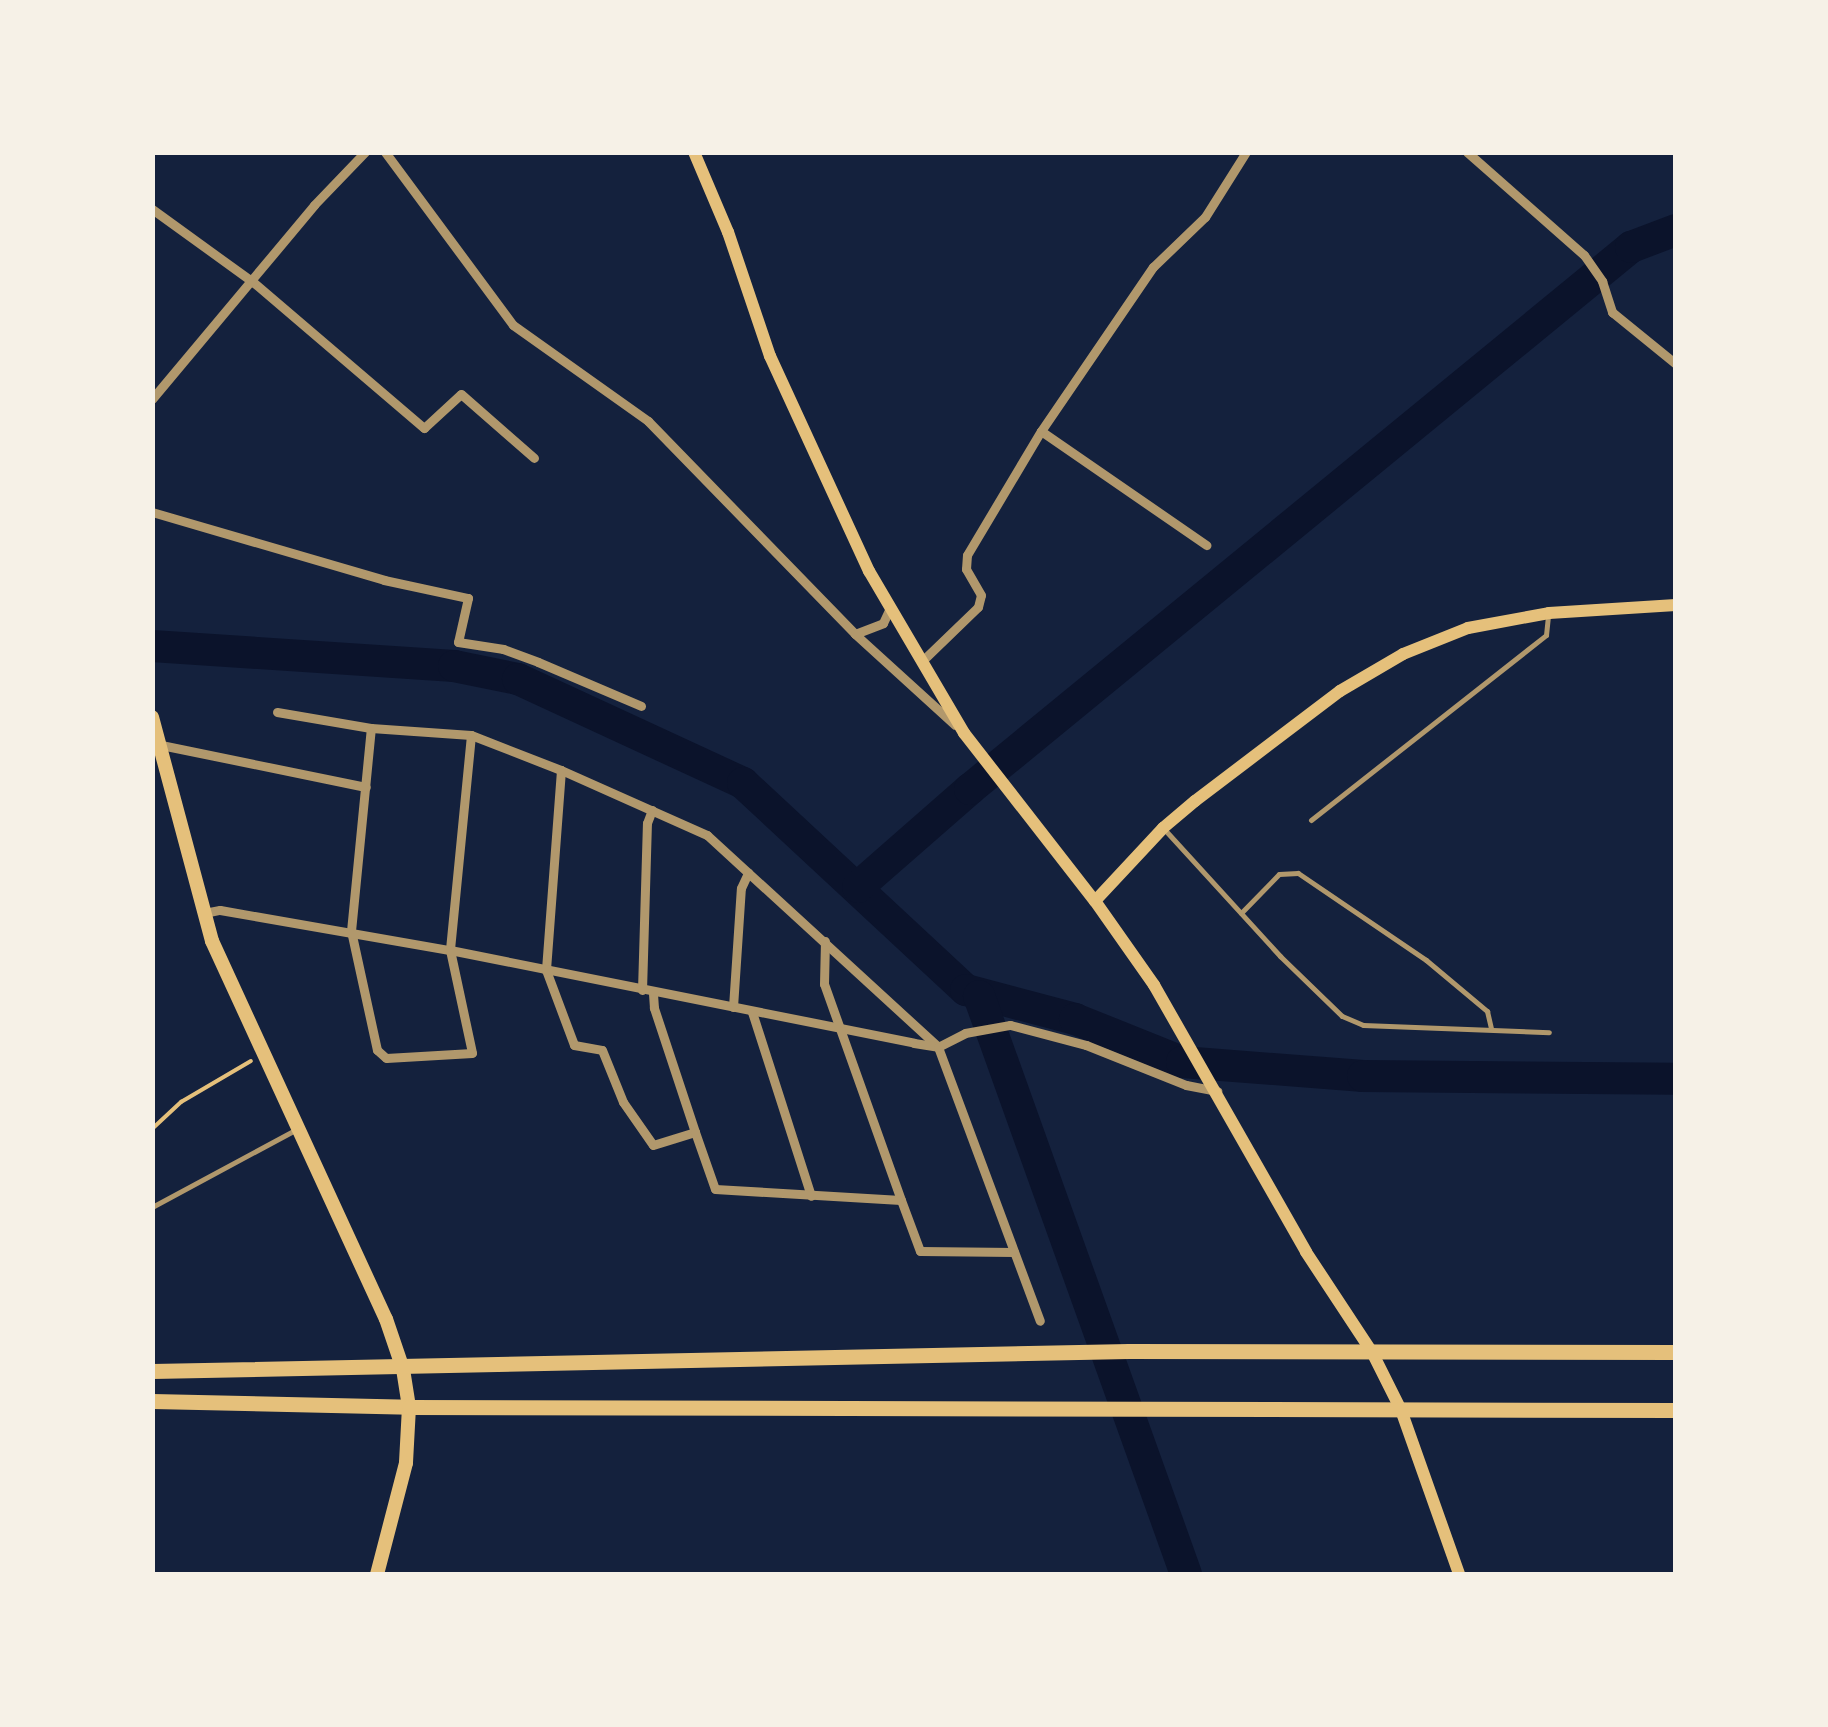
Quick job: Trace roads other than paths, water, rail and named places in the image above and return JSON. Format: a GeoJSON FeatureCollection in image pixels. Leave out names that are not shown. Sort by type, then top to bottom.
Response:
{"type":"FeatureCollection","features":[{"type":"Feature","properties":{"kind":"highway"},"geometry":{"type":"LineString","coordinates":[[152,1372],[1129,1351],[1676,1352]]}},
{"type":"Feature","properties":{"kind":"highway"},"geometry":{"type":"LineString","coordinates":[[152,1401],[409,1407],[1098,1412],[1676,1410]]}},
{"type":"Feature","properties":{"kind":"main road"},"geometry":{"type":"LineString","coordinates":[[694,152],[728,232],[770,356],[823,478],[890,608],[964,733],[1095,900],[1186,1039],[1314,1266],[1372,1352],[1401,1410],[1459,1574]]}},
{"type":"Feature","properties":{"kind":"main road"},"geometry":{"type":"LineString","coordinates":[[1095,900],[1163,828],[1340,690],[1403,654],[1468,628],[1549,613],[1676,606]]}},
{"type":"Feature","properties":{"kind":"main road"},"geometry":{"type":"LineString","coordinates":[[152,717],[204,913],[295,1130],[386,1319],[403,1369],[409,1407],[406,1463],[377,1574]]}},
{"type":"Feature","properties":{"kind":"street"},"geometry":{"type":"LineString","coordinates":[[152,400],[156,387],[254,282],[314,205],[365,152]]}},
{"type":"Feature","properties":{"kind":"street"},"geometry":{"type":"LineString","coordinates":[[386,152],[513,325],[648,421],[856,634],[964,733]]}},
{"type":"Feature","properties":{"kind":"street"},"geometry":{"type":"LineString","coordinates":[[920,662],[978,607],[981,596],[966,569],[967,556],[1041,431],[1153,267],[1205,217],[1246,152]]}},
{"type":"Feature","properties":{"kind":"street"},"geometry":{"type":"LineString","coordinates":[[1466,152],[1594,268],[1612,312],[1676,364]]}},
{"type":"Feature","properties":{"kind":"street"},"geometry":{"type":"LineString","coordinates":[[152,209],[254,282],[424,428],[461,394],[534,458]]}},
{"type":"Feature","properties":{"kind":"street"},"geometry":{"type":"LineString","coordinates":[[1041,431],[1206,545]]}},
{"type":"Feature","properties":{"kind":"street"},"geometry":{"type":"LineString","coordinates":[[152,512],[384,580],[468,598],[458,642],[520,656],[640,706]]}},
{"type":"Feature","properties":{"kind":"street"},"geometry":{"type":"LineString","coordinates":[[856,634],[883,623],[890,608]]}},
{"type":"Feature","properties":{"kind":"street"},"geometry":{"type":"LineString","coordinates":[[277,712],[371,728],[471,735],[707,835],[938,1046],[1040,1321]]}},
{"type":"Feature","properties":{"kind":"street"},"geometry":{"type":"LineString","coordinates":[[371,728],[350,931],[378,1050],[386,1058],[472,1053],[450,950],[471,735]]}},
{"type":"Feature","properties":{"kind":"street"},"geometry":{"type":"LineString","coordinates":[[160,745],[366,786]]}},
{"type":"Feature","properties":{"kind":"street"},"geometry":{"type":"LineString","coordinates":[[561,770],[546,970],[574,1045],[602,1050],[623,1102],[653,1145],[694,1132]]}},
{"type":"Feature","properties":{"kind":"street"},"geometry":{"type":"LineString","coordinates":[[642,990],[647,823],[652,810]]}},
{"type":"Feature","properties":{"kind":"street"},"geometry":{"type":"LineString","coordinates":[[733,1007],[741,888],[748,874]]}},
{"type":"Feature","properties":{"kind":"street"},"geometry":{"type":"LineString","coordinates":[[204,913],[220,910],[350,931],[938,1046],[1000,1025],[1086,1045],[1186,1085],[1218,1091]]}},
{"type":"Feature","properties":{"kind":"street"},"geometry":{"type":"LineString","coordinates":[[825,941],[824,984],[920,1251],[1014,1252]]}},
{"type":"Feature","properties":{"kind":"street"},"geometry":{"type":"LineString","coordinates":[[653,992],[654,1008],[715,1188],[901,1200]]}},
{"type":"Feature","properties":{"kind":"street"},"geometry":{"type":"LineString","coordinates":[[752,1012],[811,1196]]}},
{"type":"Feature","properties":{"kind":"lane"},"geometry":{"type":"LineString","coordinates":[[1311,820],[1546,636],[1549,613]]}},
{"type":"Feature","properties":{"kind":"lane"},"geometry":{"type":"LineString","coordinates":[[1163,828],[1342,1016],[1363,1025],[1548,1032]]}},
{"type":"Feature","properties":{"kind":"lane"},"geometry":{"type":"LineString","coordinates":[[1241,913],[1279,874],[1298,872],[1426,960],[1487,1011],[1491,1029]]}},
{"type":"Feature","properties":{"kind":"lane"},"geometry":{"type":"LineString","coordinates":[[152,1207],[295,1130]]}},
{"type":"Feature","properties":{"kind":"waterway"},"geometry":{"type":"LineString","coordinates":[[858,887],[970,789],[1631,247],[1676,230]]}},
{"type":"Feature","properties":{"kind":"waterway"},"geometry":{"type":"LineString","coordinates":[[152,646],[454,666],[518,679],[743,783],[966,990],[1075,1019],[1182,1062],[1363,1076],[1676,1079]]}},
{"type":"Feature","properties":{"kind":"waterway"},"geometry":{"type":"LineString","coordinates":[[979,996],[1186,1574]]}}]}
